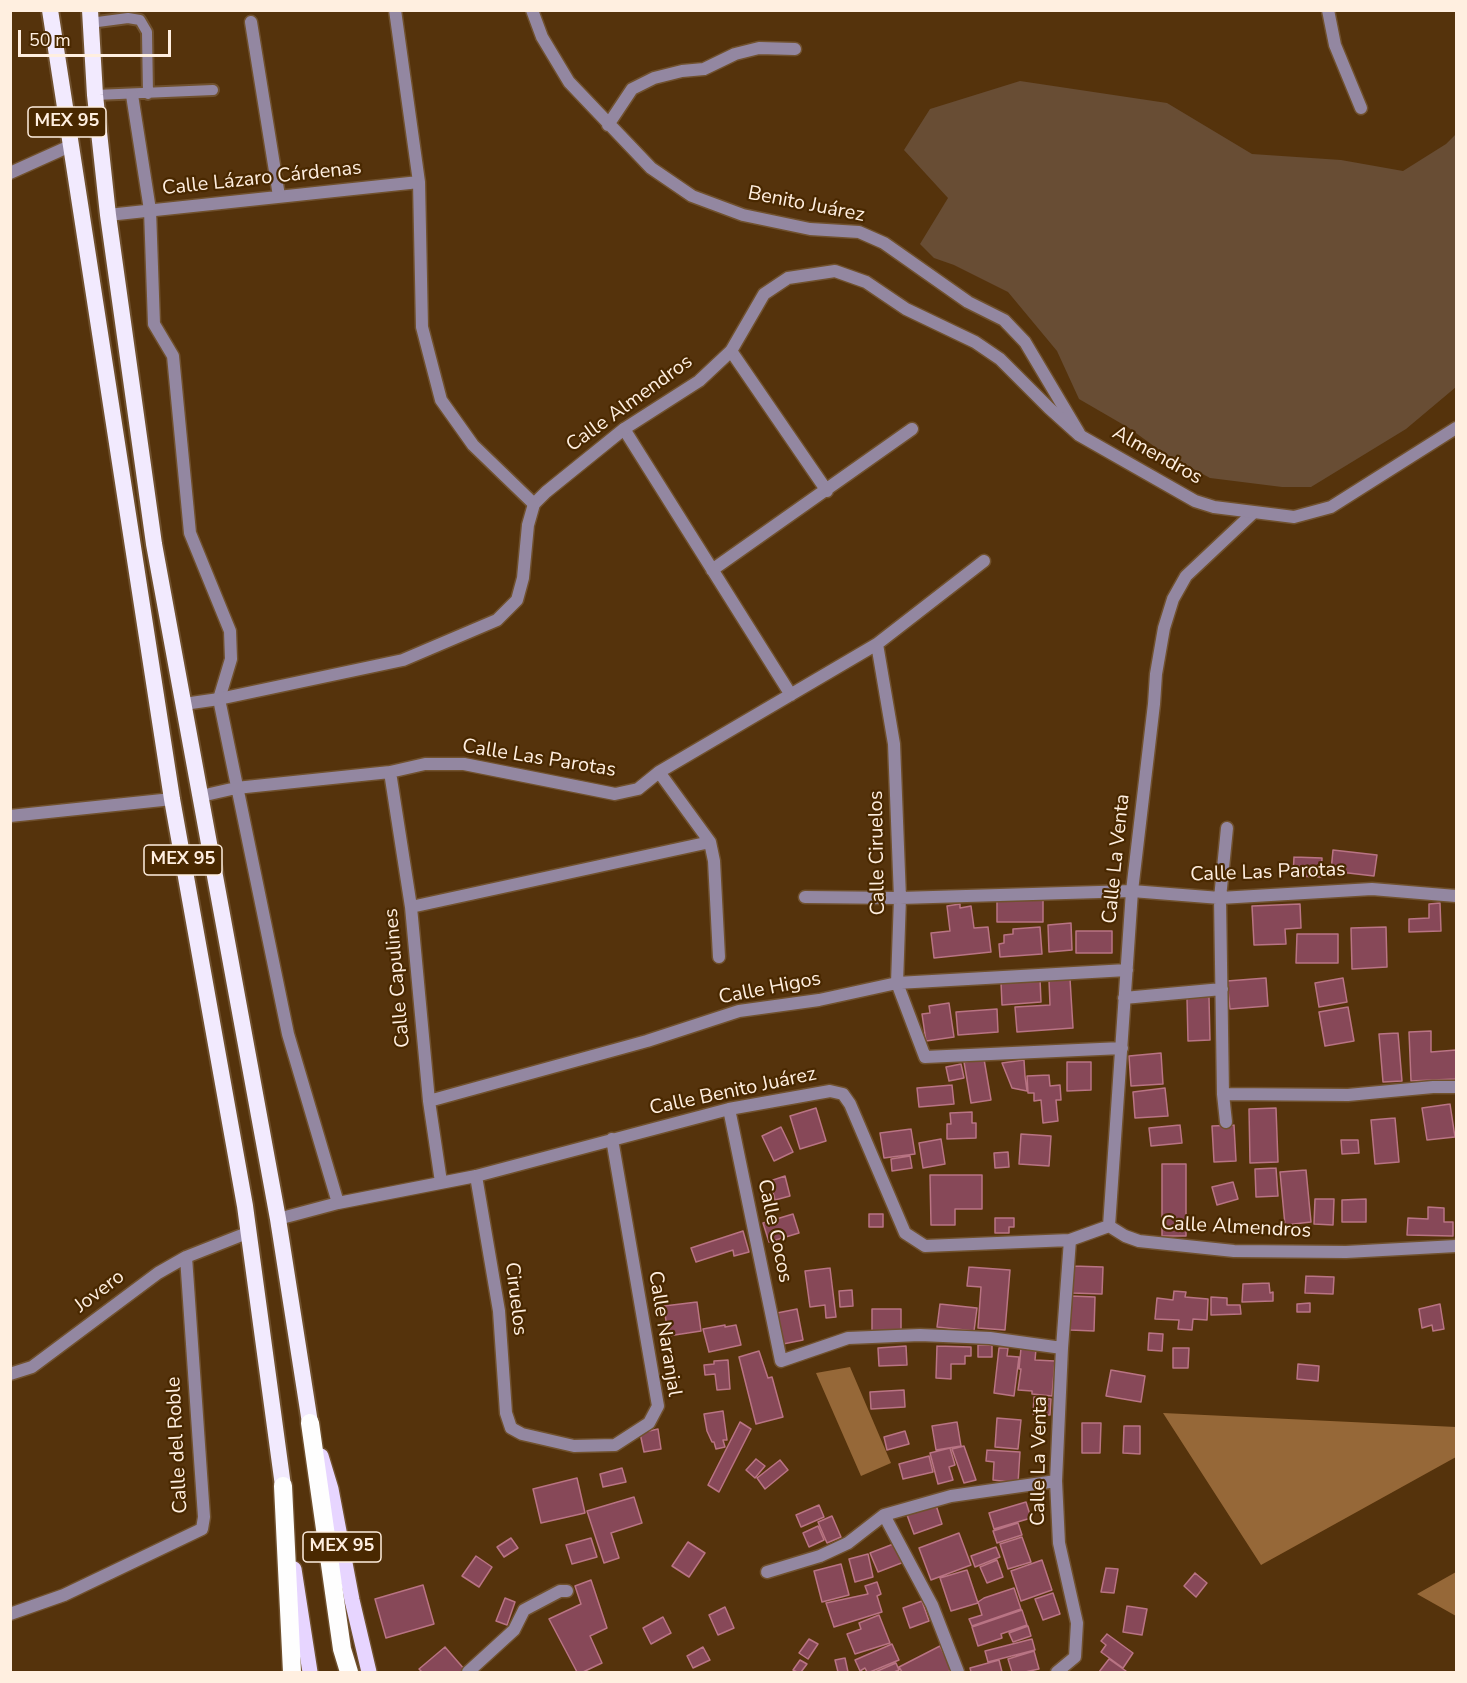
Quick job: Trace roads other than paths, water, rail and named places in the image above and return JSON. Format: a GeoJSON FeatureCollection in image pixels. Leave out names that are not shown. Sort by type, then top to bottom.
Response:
{"type":"FeatureCollection","features":[{"type":"Feature","properties":{"kind":"highway","name":"MEX 95"},"geometry":{"type":"LineString","coordinates":[[50,10],[172,799],[245,1206],[283,1486]]}},
{"type":"Feature","properties":{"kind":"highway","name":"MEX 95"},"geometry":{"type":"LineString","coordinates":[[90,17],[95,94],[108,214],[154,544],[278,1219],[310,1423]]}},
{"type":"Feature","properties":{"kind":"highway"},"geometry":{"type":"LineString","coordinates":[[310,1423],[342,1648],[349,1672]]}},
{"type":"Feature","properties":{"kind":"highway"},"geometry":{"type":"LineString","coordinates":[[283,1486],[292,1672]]}},
{"type":"Feature","properties":{"kind":"main road","name":"MEX 95"},"geometry":{"type":"LineString","coordinates":[[310,1423],[331,1489],[352,1600],[369,1672]]}},
{"type":"Feature","properties":{"kind":"main road","name":"MEX 95"},"geometry":{"type":"LineString","coordinates":[[283,1486],[310,1672]]}},
{"type":"Feature","properties":{"kind":"street"},"geometry":{"type":"LineString","coordinates":[[184,704],[219,699],[403,660],[497,620],[517,600],[523,578],[528,525],[534,504],[472,445],[441,400],[422,327],[419,182],[395,10]]}},
{"type":"Feature","properties":{"kind":"street","name":"Benito Juárez"},"geometry":{"type":"LineString","coordinates":[[531,10],[542,37],[569,82],[651,168],[692,196],[743,215],[810,229],[858,232],[884,243],[968,302],[1004,320],[1025,342],[1079,435]]}},
{"type":"Feature","properties":{"kind":"street"},"geometry":{"type":"LineString","coordinates":[[1328,10],[1335,45],[1361,108]]}},
{"type":"Feature","properties":{"kind":"street"},"geometry":{"type":"LineString","coordinates":[[251,21],[279,196]]}},
{"type":"Feature","properties":{"kind":"street"},"geometry":{"type":"LineString","coordinates":[[608,125],[632,89],[654,78],[682,71],[704,69],[735,54],[759,48],[795,49]]}},
{"type":"Feature","properties":{"kind":"street"},"geometry":{"type":"LineString","coordinates":[[132,95],[150,210],[154,324],[173,356],[190,533],[230,631],[231,659],[219,699],[288,1034],[338,1203]]}},
{"type":"Feature","properties":{"kind":"street"},"geometry":{"type":"LineString","coordinates":[[10,173],[70,146]]}},
{"type":"Feature","properties":{"kind":"street","name":"Calle Lázaro Cárdenas"},"geometry":{"type":"LineString","coordinates":[[108,214],[419,182]]}},
{"type":"Feature","properties":{"kind":"street","name":"Calle Almendros"},"geometry":{"type":"LineString","coordinates":[[534,504],[624,429],[699,381],[731,351],[764,294],[788,278],[835,272],[866,282],[906,309],[975,342],[1000,359],[1079,435]]}},
{"type":"Feature","properties":{"kind":"street"},"geometry":{"type":"LineString","coordinates":[[731,351],[827,491]]}},
{"type":"Feature","properties":{"kind":"street","name":"Almendros"},"geometry":{"type":"LineString","coordinates":[[1079,435],[1194,501],[1214,507],[1253,513],[1294,516],[1331,507],[1456,428]]}},
{"type":"Feature","properties":{"kind":"street"},"geometry":{"type":"LineString","coordinates":[[624,429],[791,695]]}},
{"type":"Feature","properties":{"kind":"street"},"geometry":{"type":"LineString","coordinates":[[712,570],[912,429]]}},
{"type":"Feature","properties":{"kind":"street","name":"Calle La Venta"},"geometry":{"type":"LineString","coordinates":[[1109,1226],[1132,891],[1156,674],[1164,628],[1173,599],[1186,576],[1253,513]]}},
{"type":"Feature","properties":{"kind":"street","name":"Calle Las Parotas"},"geometry":{"type":"LineString","coordinates":[[201,796],[236,788],[390,772],[425,764],[464,764],[615,794],[638,789],[659,772],[877,644],[984,561]]}},
{"type":"Feature","properties":{"kind":"street","name":"Calle Ciruelos"},"geometry":{"type":"LineString","coordinates":[[877,644],[894,744],[900,898],[897,982],[925,1057],[1122,1048]]}},
{"type":"Feature","properties":{"kind":"street","name":"Calle Capulines"},"geometry":{"type":"LineString","coordinates":[[390,772],[411,907],[429,1101],[441,1182]]}},
{"type":"Feature","properties":{"kind":"street"},"geometry":{"type":"LineString","coordinates":[[659,772],[710,842],[714,861],[719,957]]}},
{"type":"Feature","properties":{"kind":"street"},"geometry":{"type":"LineString","coordinates":[[10,816],[172,799]]}},
{"type":"Feature","properties":{"kind":"street"},"geometry":{"type":"LineString","coordinates":[[1226,1122],[1223,1094],[1220,898],[1227,828]]}},
{"type":"Feature","properties":{"kind":"street"},"geometry":{"type":"LineString","coordinates":[[411,907],[710,842]]}},
{"type":"Feature","properties":{"kind":"street","name":"Calle Las Parotas"},"geometry":{"type":"LineString","coordinates":[[805,897],[900,898],[1132,891],[1220,898],[1372,889],[1456,896]]}},
{"type":"Feature","properties":{"kind":"street","name":"Calle Higos"},"geometry":{"type":"LineString","coordinates":[[429,1101],[646,1041],[739,1011],[819,1000],[897,982],[1127,970]]}},
{"type":"Feature","properties":{"kind":"street"},"geometry":{"type":"LineString","coordinates":[[1124,998],[1222,989]]}},
{"type":"Feature","properties":{"kind":"street"},"geometry":{"type":"LineString","coordinates":[[1223,1094],[1348,1095],[1433,1086],[1456,1087]]}},
{"type":"Feature","properties":{"kind":"street","name":"Calle Benito Juárez"},"geometry":{"type":"LineString","coordinates":[[278,1219],[338,1203],[476,1176],[729,1109],[830,1091],[843,1094],[850,1104],[904,1233],[925,1246],[1070,1240],[1109,1226]]}},
{"type":"Feature","properties":{"kind":"street","name":"Calle Cocos"},"geometry":{"type":"LineString","coordinates":[[729,1109],[781,1361],[848,1338],[920,1335],[990,1338],[1062,1348]]}},
{"type":"Feature","properties":{"kind":"street","name":"Calle Naranjal"},"geometry":{"type":"LineString","coordinates":[[511,1428],[522,1434],[574,1446],[615,1445],[649,1423],[658,1406],[612,1139]]}},
{"type":"Feature","properties":{"kind":"street","name":"Ciruelos"},"geometry":{"type":"LineString","coordinates":[[476,1176],[500,1311],[506,1413],[511,1428]]}},
{"type":"Feature","properties":{"kind":"street","name":"Calle Almendros"},"geometry":{"type":"LineString","coordinates":[[1109,1226],[1139,1241],[1234,1251],[1346,1252],[1456,1246]]}},
{"type":"Feature","properties":{"kind":"street","name":"Jovero"},"geometry":{"type":"LineString","coordinates":[[10,1374],[32,1367],[158,1273],[186,1257],[247,1233]]}},
{"type":"Feature","properties":{"kind":"street","name":"Calle La Venta"},"geometry":{"type":"LineString","coordinates":[[1057,1672],[1075,1657],[1077,1623],[1059,1543],[1056,1481],[1070,1240]]}},
{"type":"Feature","properties":{"kind":"street","name":"Calle del Roble"},"geometry":{"type":"LineString","coordinates":[[10,1614],[64,1595],[202,1529],[204,1517],[186,1257]]}},
{"type":"Feature","properties":{"kind":"street"},"geometry":{"type":"LineString","coordinates":[[766,1572],[820,1556],[848,1543],[884,1515],[951,1496],[1056,1481]]}},
{"type":"Feature","properties":{"kind":"street"},"geometry":{"type":"LineString","coordinates":[[884,1515],[932,1605],[958,1672]]}},
{"type":"Feature","properties":{"kind":"street"},"geometry":{"type":"LineString","coordinates":[[468,1672],[514,1630],[524,1610],[560,1592],[567,1591]]}},
{"type":"Feature","properties":{"kind":"lane"},"geometry":{"type":"LineString","coordinates":[[90,17],[129,14],[140,20],[147,32],[148,94]]}},
{"type":"Feature","properties":{"kind":"lane"},"geometry":{"type":"LineString","coordinates":[[95,94],[132,95],[213,90]]}}]}
